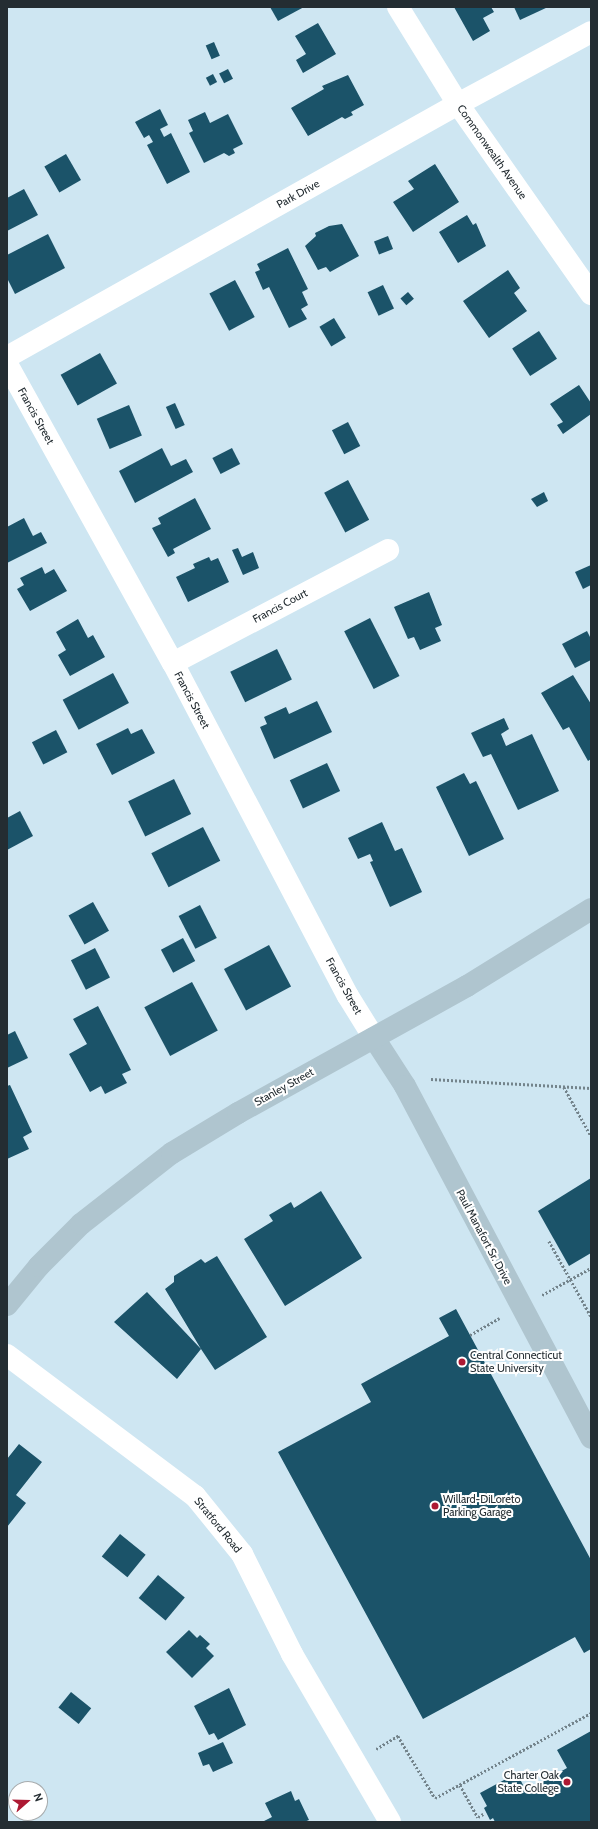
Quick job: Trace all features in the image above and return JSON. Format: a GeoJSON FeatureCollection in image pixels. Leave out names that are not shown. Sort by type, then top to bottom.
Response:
{"type":"FeatureCollection","features":[{"type":"Feature","properties":{"kind":"main road","name":"Stanley Street"},"geometry":{"type":"LineString","coordinates":[[7,1305],[71,1233],[151,1168],[217,1125],[483,976],[591,909]]}},
{"type":"Feature","properties":{"kind":"main road","name":"Paul Manafort Sr. Drive"},"geometry":{"type":"LineString","coordinates":[[374,1038],[405,1086],[591,1438]]}},
{"type":"Feature","properties":{"kind":"street","name":"Commonwealth Avenue"},"geometry":{"type":"LineString","coordinates":[[398,7],[458,104],[591,294]]}},
{"type":"Feature","properties":{"kind":"street","name":"Park Drive"},"geometry":{"type":"LineString","coordinates":[[7,357],[458,104],[591,32]]}},
{"type":"Feature","properties":{"kind":"street","name":"Francis Street"},"geometry":{"type":"LineString","coordinates":[[7,364],[173,663],[348,996],[374,1038]]}},
{"type":"Feature","properties":{"kind":"street","name":"Francis Court"},"geometry":{"type":"LineString","coordinates":[[173,663],[388,550]]}},
{"type":"Feature","properties":{"kind":"street","name":"Stratford Road"},"geometry":{"type":"LineString","coordinates":[[7,1355],[195,1496],[242,1554],[292,1654],[390,1822]]}},
{"type":"Feature","properties":{"kind":"path"},"geometry":{"type":"LineString","coordinates":[[431,1079],[591,1088]]}},
{"type":"Feature","properties":{"kind":"path"},"geometry":{"type":"LineString","coordinates":[[563,1086],[591,1136]]}},
{"type":"Feature","properties":{"kind":"path"},"geometry":{"type":"LineString","coordinates":[[549,1241],[591,1316]]}},
{"type":"Feature","properties":{"kind":"path"},"geometry":{"type":"LineString","coordinates":[[376,1748],[398,1736],[435,1798],[591,1713]]}},
{"type":"Feature","properties":{"kind":"path"},"geometry":{"type":"LineString","coordinates":[[460,1785],[478,1817],[483,1814]]}},
{"type":"Feature","properties":{"kind":"building"},"geometry":{"type":"Polygon","coordinates":[[[270,7],[304,7],[278,21],[270,7]]]}},
{"type":"Feature","properties":{"kind":"building"},"geometry":{"type":"Polygon","coordinates":[[[454,7],[491,7],[494,12],[483,18],[490,31],[473,41],[454,7]]]}},
{"type":"Feature","properties":{"kind":"building"},"geometry":{"type":"Polygon","coordinates":[[[514,7],[548,7],[520,20],[514,7]]]}},
{"type":"Feature","properties":{"kind":"building"},"geometry":{"type":"Polygon","coordinates":[[[318,23],[336,54],[303,73],[296,60],[306,54],[295,36],[318,23]]]}},
{"type":"Feature","properties":{"kind":"building"},"geometry":{"type":"Polygon","coordinates":[[[214,42],[220,56],[212,59],[206,46],[214,42]]]}},
{"type":"Feature","properties":{"kind":"building"},"geometry":{"type":"Polygon","coordinates":[[[228,69],[233,79],[224,83],[219,74],[228,69]]]}},
{"type":"Feature","properties":{"kind":"building"},"geometry":{"type":"Polygon","coordinates":[[[213,74],[217,82],[210,86],[206,78],[213,74]]]}},
{"type":"Feature","properties":{"kind":"building"},"geometry":{"type":"Polygon","coordinates":[[[348,75],[364,105],[351,112],[353,115],[345,119],[342,117],[308,136],[291,108],[324,89],[322,86],[348,75]]]}},
{"type":"Feature","properties":{"kind":"building"},"geometry":{"type":"Polygon","coordinates":[[[160,109],[168,125],[160,129],[164,137],[171,133],[190,172],[167,184],[147,145],[153,142],[149,135],[144,138],[135,122],[160,109]]]}},
{"type":"Feature","properties":{"kind":"building"},"geometry":{"type":"Polygon","coordinates":[[[205,112],[210,123],[228,114],[243,144],[233,149],[235,153],[229,156],[224,153],[204,163],[189,133],[193,131],[188,120],[205,112]]]}},
{"type":"Feature","properties":{"kind":"building"},"geometry":{"type":"Polygon","coordinates":[[[66,154],[81,180],[59,192],[44,166],[66,154]]]}},
{"type":"Feature","properties":{"kind":"building"},"geometry":{"type":"Polygon","coordinates":[[[435,164],[459,202],[413,232],[393,202],[414,189],[408,181],[435,164]]]}},
{"type":"Feature","properties":{"kind":"building"},"geometry":{"type":"Polygon","coordinates":[[[24,189],[38,215],[7,231],[7,198],[24,189]]]}},
{"type":"Feature","properties":{"kind":"building"},"geometry":{"type":"Polygon","coordinates":[[[467,215],[473,225],[476,223],[486,246],[458,263],[439,232],[467,215]]]}},
{"type":"Feature","properties":{"kind":"building"},"geometry":{"type":"Polygon","coordinates":[[[342,224],[359,256],[330,272],[326,267],[318,270],[305,246],[316,236],[315,233],[329,226],[342,224]]]}},
{"type":"Feature","properties":{"kind":"building"},"geometry":{"type":"Polygon","coordinates":[[[48,234],[65,268],[15,294],[7,278],[7,255],[48,234]]]}},
{"type":"Feature","properties":{"kind":"building"},"geometry":{"type":"Polygon","coordinates":[[[388,236],[393,249],[379,254],[374,241],[388,236]]]}},
{"type":"Feature","properties":{"kind":"building"},"geometry":{"type":"Polygon","coordinates":[[[288,248],[308,289],[302,292],[308,305],[301,309],[307,319],[289,328],[269,287],[263,290],[255,272],[260,270],[257,264],[288,248]]]}},
{"type":"Feature","properties":{"kind":"building"},"geometry":{"type":"Polygon","coordinates":[[[508,270],[520,288],[514,293],[527,311],[489,338],[463,301],[508,270]]]}},
{"type":"Feature","properties":{"kind":"building"},"geometry":{"type":"Polygon","coordinates":[[[235,280],[255,317],[229,331],[209,294],[235,280]]]}},
{"type":"Feature","properties":{"kind":"building"},"geometry":{"type":"Polygon","coordinates":[[[383,285],[394,309],[379,316],[368,292],[383,285]]]}},
{"type":"Feature","properties":{"kind":"building"},"geometry":{"type":"Polygon","coordinates":[[[408,292],[414,299],[406,305],[400,299],[408,292]]]}},
{"type":"Feature","properties":{"kind":"building"},"geometry":{"type":"Polygon","coordinates":[[[334,318],[346,338],[331,346],[319,327],[334,318]]]}},
{"type":"Feature","properties":{"kind":"building"},"geometry":{"type":"Polygon","coordinates":[[[539,331],[557,359],[530,376],[512,348],[539,331]]]}},
{"type":"Feature","properties":{"kind":"building"},"geometry":{"type":"Polygon","coordinates":[[[100,353],[117,384],[78,405],[61,375],[100,353]]]}},
{"type":"Feature","properties":{"kind":"building"},"geometry":{"type":"Polygon","coordinates":[[[579,385],[591,403],[591,414],[563,434],[557,425],[563,422],[550,404],[579,385]]]}},
{"type":"Feature","properties":{"kind":"building"},"geometry":{"type":"Polygon","coordinates":[[[175,403],[185,425],[176,429],[166,407],[175,403]]]}},
{"type":"Feature","properties":{"kind":"building"},"geometry":{"type":"Polygon","coordinates":[[[129,405],[142,435],[110,449],[97,419],[129,405]]]}},
{"type":"Feature","properties":{"kind":"building"},"geometry":{"type":"Polygon","coordinates":[[[348,422],[360,446],[344,454],[332,430],[348,422]]]}},
{"type":"Feature","properties":{"kind":"building"},"geometry":{"type":"Polygon","coordinates":[[[162,448],[171,466],[186,459],[193,472],[135,503],[119,471],[162,448]]]}},
{"type":"Feature","properties":{"kind":"building"},"geometry":{"type":"Polygon","coordinates":[[[232,448],[240,464],[221,474],[212,458],[232,448]]]}},
{"type":"Feature","properties":{"kind":"building"},"geometry":{"type":"Polygon","coordinates":[[[348,480],[369,520],[345,532],[324,493],[348,480]]]}},
{"type":"Feature","properties":{"kind":"building"},"geometry":{"type":"Polygon","coordinates":[[[544,492],[548,501],[537,507],[531,499],[544,492]]]}},
{"type":"Feature","properties":{"kind":"building"},"geometry":{"type":"Polygon","coordinates":[[[195,498],[211,529],[173,549],[175,553],[168,557],[152,528],[161,524],[158,518],[195,498]]]}},
{"type":"Feature","properties":{"kind":"building"},"geometry":{"type":"Polygon","coordinates":[[[24,518],[33,536],[41,532],[47,543],[7,563],[7,527],[24,518]]]}},
{"type":"Feature","properties":{"kind":"building"},"geometry":{"type":"Polygon","coordinates":[[[238,548],[242,557],[253,552],[259,568],[243,575],[232,550],[238,548]]]}},
{"type":"Feature","properties":{"kind":"building"},"geometry":{"type":"Polygon","coordinates":[[[209,557],[211,561],[218,558],[229,582],[188,602],[176,577],[195,568],[193,564],[209,557]]]}},
{"type":"Feature","properties":{"kind":"building"},"geometry":{"type":"Polygon","coordinates":[[[591,565],[591,585],[583,589],[575,572],[591,565]]]}},
{"type":"Feature","properties":{"kind":"building"},"geometry":{"type":"Polygon","coordinates":[[[42,567],[45,574],[54,569],[67,591],[30,611],[17,589],[24,585],[20,578],[42,567]]]}},
{"type":"Feature","properties":{"kind":"building"},"geometry":{"type":"Polygon","coordinates":[[[429,592],[442,625],[435,628],[441,641],[420,650],[414,637],[408,639],[394,607],[429,592]]]}},
{"type":"Feature","properties":{"kind":"building"},"geometry":{"type":"Polygon","coordinates":[[[370,618],[400,676],[374,689],[344,631],[370,618]]]}},
{"type":"Feature","properties":{"kind":"building"},"geometry":{"type":"Polygon","coordinates":[[[78,619],[88,638],[93,635],[105,657],[70,676],[58,655],[66,650],[56,632],[78,619]]]}},
{"type":"Feature","properties":{"kind":"building"},"geometry":{"type":"Polygon","coordinates":[[[587,631],[591,639],[591,660],[575,668],[562,644],[587,631]]]}},
{"type":"Feature","properties":{"kind":"building"},"geometry":{"type":"Polygon","coordinates":[[[277,649],[292,680],[245,702],[230,672],[277,649]]]}},
{"type":"Feature","properties":{"kind":"building"},"geometry":{"type":"Polygon","coordinates":[[[113,673],[129,703],[79,730],[63,700],[113,673]]]}},
{"type":"Feature","properties":{"kind":"building"},"geometry":{"type":"Polygon","coordinates":[[[573,675],[591,704],[591,759],[588,761],[569,727],[563,730],[541,693],[573,675]]]}},
{"type":"Feature","properties":{"kind":"building"},"geometry":{"type":"Polygon","coordinates":[[[317,701],[332,732],[274,759],[260,727],[267,724],[264,717],[286,707],[289,714],[317,701]]]}},
{"type":"Feature","properties":{"kind":"building"},"geometry":{"type":"Polygon","coordinates":[[[504,718],[509,729],[501,734],[506,746],[532,734],[559,791],[518,810],[491,754],[483,757],[471,733],[504,718]]]}},
{"type":"Feature","properties":{"kind":"building"},"geometry":{"type":"Polygon","coordinates":[[[128,728],[131,734],[142,729],[155,753],[112,775],[96,744],[128,728]]]}},
{"type":"Feature","properties":{"kind":"building"},"geometry":{"type":"Polygon","coordinates":[[[56,730],[67,752],[43,765],[32,742],[56,730]]]}},
{"type":"Feature","properties":{"kind":"building"},"geometry":{"type":"Polygon","coordinates":[[[327,763],[340,791],[303,808],[290,780],[327,763]]]}},
{"type":"Feature","properties":{"kind":"building"},"geometry":{"type":"Polygon","coordinates":[[[464,773],[470,784],[476,781],[504,839],[469,856],[436,787],[464,773]]]}},
{"type":"Feature","properties":{"kind":"building"},"geometry":{"type":"Polygon","coordinates":[[[174,779],[191,814],[145,836],[128,801],[174,779]]]}},
{"type":"Feature","properties":{"kind":"building"},"geometry":{"type":"Polygon","coordinates":[[[20,811],[33,836],[7,850],[7,818],[20,811]]]}},
{"type":"Feature","properties":{"kind":"building"},"geometry":{"type":"Polygon","coordinates":[[[382,822],[395,851],[402,848],[422,892],[390,907],[370,862],[373,861],[370,854],[358,859],[348,838],[382,822]]]}},
{"type":"Feature","properties":{"kind":"building"},"geometry":{"type":"Polygon","coordinates":[[[203,827],[220,861],[169,887],[151,853],[203,827]]]}},
{"type":"Feature","properties":{"kind":"building"},"geometry":{"type":"Polygon","coordinates":[[[93,902],[109,931],[85,944],[69,916],[93,902]]]}},
{"type":"Feature","properties":{"kind":"building"},"geometry":{"type":"Polygon","coordinates":[[[200,905],[217,938],[195,949],[179,916],[200,905]]]}},
{"type":"Feature","properties":{"kind":"building"},"geometry":{"type":"Polygon","coordinates":[[[183,938],[195,961],[173,973],[161,950],[183,938]]]}},
{"type":"Feature","properties":{"kind":"building"},"geometry":{"type":"Polygon","coordinates":[[[269,945],[291,986],[246,1010],[224,969],[269,945]]]}},
{"type":"Feature","properties":{"kind":"building"},"geometry":{"type":"Polygon","coordinates":[[[95,948],[110,977],[86,990],[71,960],[95,948]]]}},
{"type":"Feature","properties":{"kind":"building"},"geometry":{"type":"Polygon","coordinates":[[[192,982],[218,1031],[170,1056],[144,1007],[192,982]]]}},
{"type":"Feature","properties":{"kind":"building"},"geometry":{"type":"Polygon","coordinates":[[[98,1006],[131,1070],[122,1074],[127,1083],[105,1094],[101,1086],[90,1092],[69,1054],[87,1044],[73,1019],[98,1006]]]}},
{"type":"Feature","properties":{"kind":"building"},"geometry":{"type":"Polygon","coordinates":[[[15,1031],[28,1058],[7,1068],[7,1035],[15,1031]]]}},
{"type":"Feature","properties":{"kind":"building"},"geometry":{"type":"Polygon","coordinates":[[[10,1085],[32,1132],[23,1137],[29,1149],[7,1159],[7,1086],[10,1085]]]}},
{"type":"Feature","properties":{"kind":"building"},"geometry":{"type":"Polygon","coordinates":[[[591,1178],[591,1253],[569,1266],[538,1211],[591,1178]]]}},
{"type":"Feature","properties":{"kind":"building"},"geometry":{"type":"Polygon","coordinates":[[[321,1191],[362,1258],[285,1306],[244,1239],[273,1221],[269,1215],[291,1202],[294,1208],[321,1191]]]}},
{"type":"Feature","properties":{"kind":"building"},"geometry":{"type":"Polygon","coordinates":[[[217,1256],[267,1337],[215,1370],[165,1289],[174,1282],[174,1276],[201,1259],[205,1263],[217,1256]]]}},
{"type":"Feature","properties":{"kind":"building"},"geometry":{"type":"Polygon","coordinates":[[[147,1292],[201,1349],[177,1379],[114,1322],[147,1292]]]}},
{"type":"Feature","properties":{"kind":"building","name":"Willard-DiLoreto Parking Garage"},"geometry":{"type":"Polygon","coordinates":[[[456,1309],[591,1560],[591,1649],[584,1653],[575,1637],[423,1719],[278,1452],[371,1402],[361,1384],[449,1336],[439,1318],[456,1309]]]}},
{"type":"Feature","properties":{"kind":"building"},"geometry":{"type":"Polygon","coordinates":[[[19,1444],[42,1462],[16,1495],[26,1503],[7,1527],[7,1459],[19,1444]]]}},
{"type":"Feature","properties":{"kind":"building"},"geometry":{"type":"Polygon","coordinates":[[[120,1534],[146,1555],[127,1577],[102,1557],[120,1534]]]}},
{"type":"Feature","properties":{"kind":"building"},"geometry":{"type":"Polygon","coordinates":[[[158,1575],[185,1597],[166,1620],[139,1598],[158,1575]]]}},
{"type":"Feature","properties":{"kind":"building"},"geometry":{"type":"Polygon","coordinates":[[[189,1630],[197,1638],[200,1635],[210,1644],[206,1648],[214,1656],[192,1678],[166,1652],[189,1630]]]}},
{"type":"Feature","properties":{"kind":"building"},"geometry":{"type":"Polygon","coordinates":[[[229,1688],[246,1725],[218,1740],[214,1733],[209,1735],[194,1706],[229,1688]]]}},
{"type":"Feature","properties":{"kind":"building"},"geometry":{"type":"Polygon","coordinates":[[[71,1692],[91,1708],[79,1724],[58,1708],[71,1692]]]}},
{"type":"Feature","properties":{"kind":"building","name":"Charter Oak State College"},"geometry":{"type":"Polygon","coordinates":[[[591,1731],[591,1822],[495,1822],[493,1818],[490,1820],[484,1808],[487,1806],[480,1793],[517,1773],[526,1791],[567,1768],[557,1750],[591,1731]]]}},
{"type":"Feature","properties":{"kind":"building"},"geometry":{"type":"Polygon","coordinates":[[[223,1742],[233,1763],[213,1772],[209,1764],[203,1766],[198,1753],[223,1742]]]}},
{"type":"Feature","properties":{"kind":"building"},"geometry":{"type":"Polygon","coordinates":[[[291,1791],[295,1801],[299,1799],[309,1820],[304,1822],[262,1822],[272,1817],[265,1803],[291,1791]]]}},
{"type":"Feature","properties":{"kind":"place","name":"Central Connecticut State University"},"geometry":{"type":"Point","coordinates":[462,1362]}},
{"type":"Feature","properties":{"kind":"place","name":"Willard-DiLoreto Parking Garage"},"geometry":{"type":"Point","coordinates":[435,1506]}},
{"type":"Feature","properties":{"kind":"place","name":"Charter Oak State College"},"geometry":{"type":"Point","coordinates":[567,1782]}}]}
